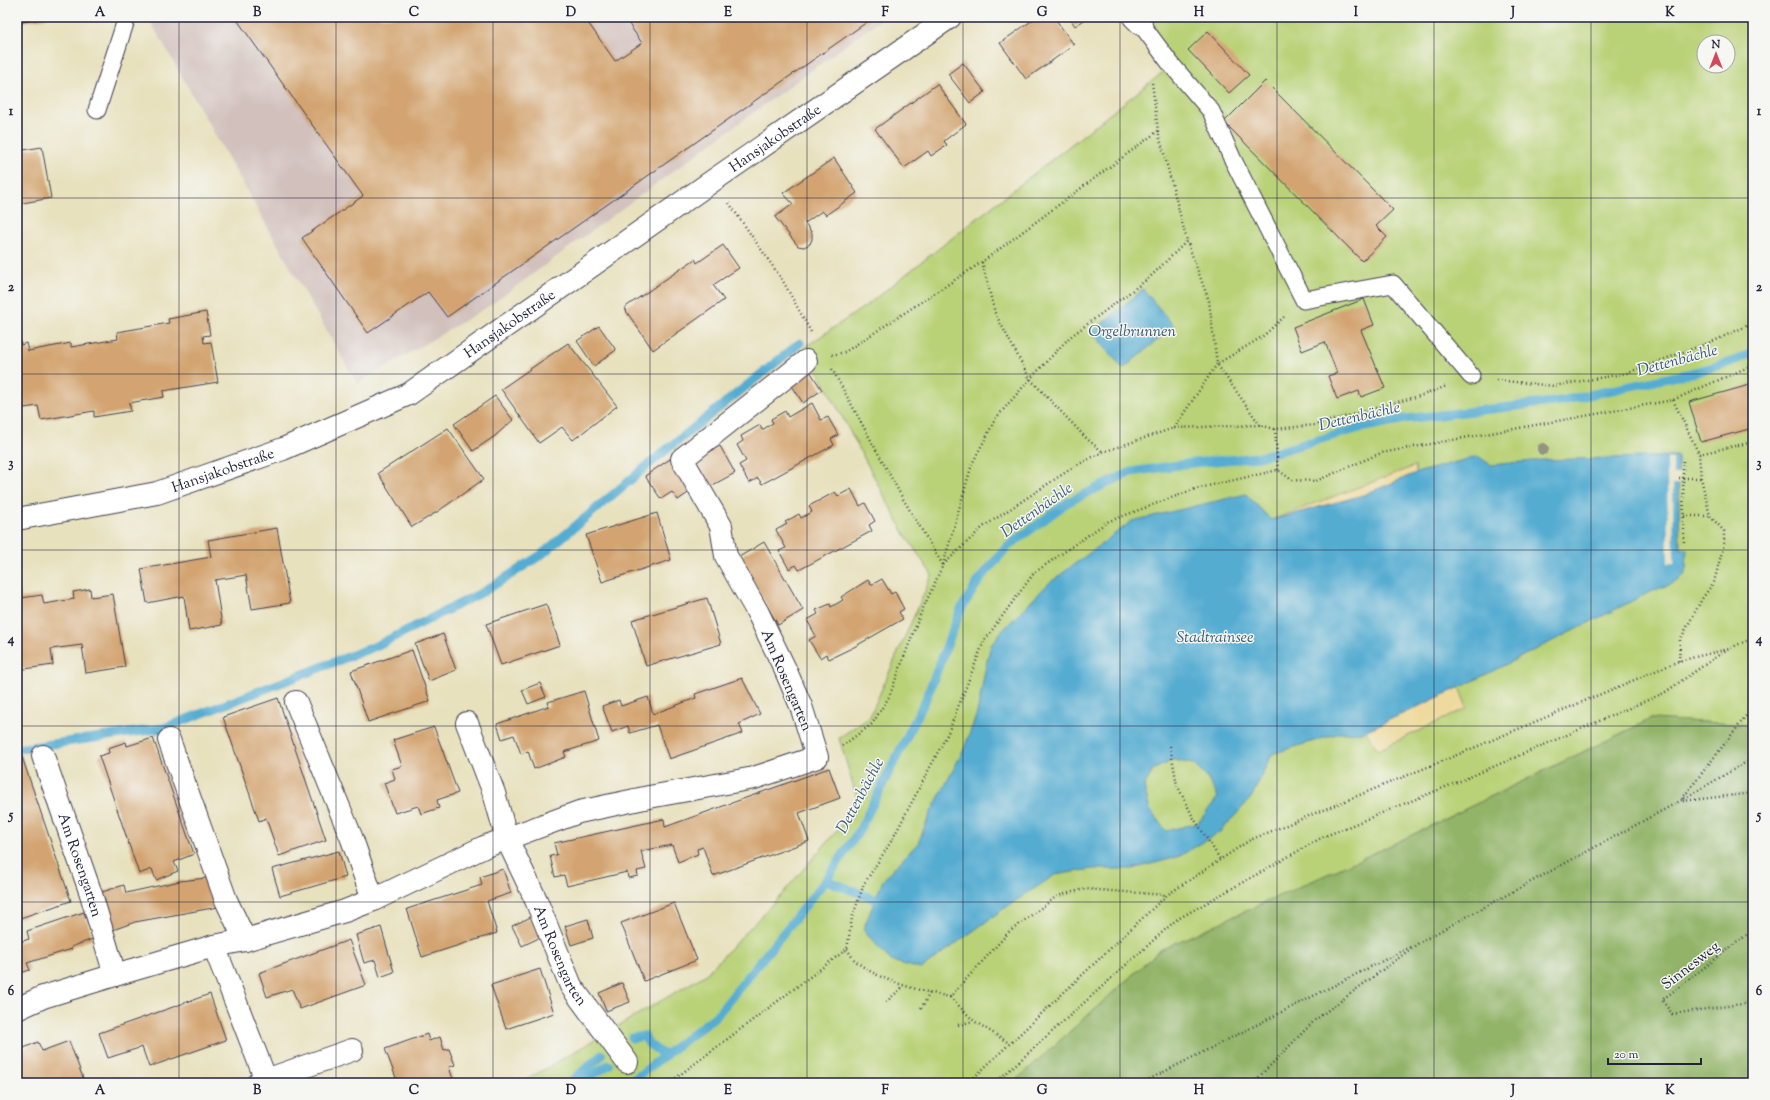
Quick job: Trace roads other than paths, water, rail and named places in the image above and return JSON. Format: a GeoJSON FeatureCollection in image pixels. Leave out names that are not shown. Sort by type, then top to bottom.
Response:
{"type":"FeatureCollection","features":[{"type":"Feature","properties":{"kind":"street","name":"Hansjakobstraße"},"geometry":{"type":"LineString","coordinates":[[17,519],[157,493],[283,449],[409,394],[711,182],[950,17]]}},
{"type":"Feature","properties":{"kind":"street","name":"Am Rosengarten"},"geometry":{"type":"LineString","coordinates":[[507,839],[579,812],[649,797],[754,778],[817,757],[802,706],[758,613],[726,556],[721,526],[682,459],[815,359]]}},
{"type":"Feature","properties":{"kind":"street"},"geometry":{"type":"LineString","coordinates":[[296,702],[352,839],[373,900]]}},
{"type":"Feature","properties":{"kind":"street","name":"Am Rosengarten"},"geometry":{"type":"LineString","coordinates":[[467,723],[494,793],[507,839],[536,900],[571,986],[627,1062]]}},
{"type":"Feature","properties":{"kind":"street"},"geometry":{"type":"LineString","coordinates":[[169,740],[226,900],[245,940]]}},
{"type":"Feature","properties":{"kind":"street","name":"Am Rosengarten"},"geometry":{"type":"LineString","coordinates":[[43,756],[90,894],[115,975]]}},
{"type":"Feature","properties":{"kind":"street"},"geometry":{"type":"LineString","coordinates":[[17,1009],[43,997],[115,975],[214,946],[245,940],[345,911],[373,900],[484,847],[507,839]]}},
{"type":"Feature","properties":{"kind":"street"},"geometry":{"type":"LineString","coordinates":[[214,946],[262,1081],[352,1050]]}},
{"type":"Feature","properties":{"kind":"lane"},"geometry":{"type":"LineString","coordinates":[[98,110],[127,17]]}},
{"type":"Feature","properties":{"kind":"lane"},"geometry":{"type":"LineString","coordinates":[[1137,21],[1211,111],[1232,158],[1304,300],[1393,284],[1471,376]]}},
{"type":"Feature","properties":{"kind":"water","name":"Orgelbrunnen"},"geometry":{"type":"Polygon","coordinates":[[[1143,289],[1174,326],[1123,369],[1092,332],[1143,289]]]}},
{"type":"Feature","properties":{"kind":"water","name":"Stadtrainsee"},"geometry":{"type":"Polygon","coordinates":[[[1478,456],[1491,465],[1543,460],[1678,456],[1680,548],[1687,549],[1686,574],[1671,584],[1648,593],[1467,684],[1363,732],[1340,733],[1272,754],[1251,798],[1220,832],[1178,857],[1132,869],[1092,869],[1055,875],[1002,910],[921,969],[891,961],[863,930],[883,880],[918,843],[930,814],[964,749],[977,713],[991,645],[1001,632],[1048,584],[1132,521],[1246,494],[1271,520],[1363,495],[1416,473],[1478,456]],[[1174,760],[1154,769],[1144,786],[1150,810],[1166,831],[1198,823],[1218,797],[1207,778],[1193,764],[1174,760]]]}},
{"type":"Feature","properties":{"kind":"waterway"},"geometry":{"type":"LineString","coordinates":[[17,749],[164,728],[376,646],[485,591],[541,555],[660,455],[800,343]]}},
{"type":"Feature","properties":{"kind":"waterway","name":"Dettenbächle"},"geometry":{"type":"LineString","coordinates":[[629,1083],[717,1015],[826,880],[859,831],[925,701],[961,609],[980,579],[1006,548],[1068,502],[1131,472],[1193,463],[1259,457],[1360,428],[1405,419],[1561,401],[1696,372],[1737,360],[1753,352]]}},
{"type":"Feature","properties":{"kind":"waterway"},"geometry":{"type":"LineString","coordinates":[[826,880],[874,899]]}},
{"type":"Feature","properties":{"kind":"waterway"},"geometry":{"type":"LineString","coordinates":[[632,1038],[644,1036],[649,1044],[665,1056]]}},
{"type":"Feature","properties":{"kind":"waterway"},"geometry":{"type":"LineString","coordinates":[[569,1083],[602,1055]]}},
{"type":"Feature","properties":{"kind":"waterway"},"geometry":{"type":"LineString","coordinates":[[577,1083],[609,1065]]}}]}
